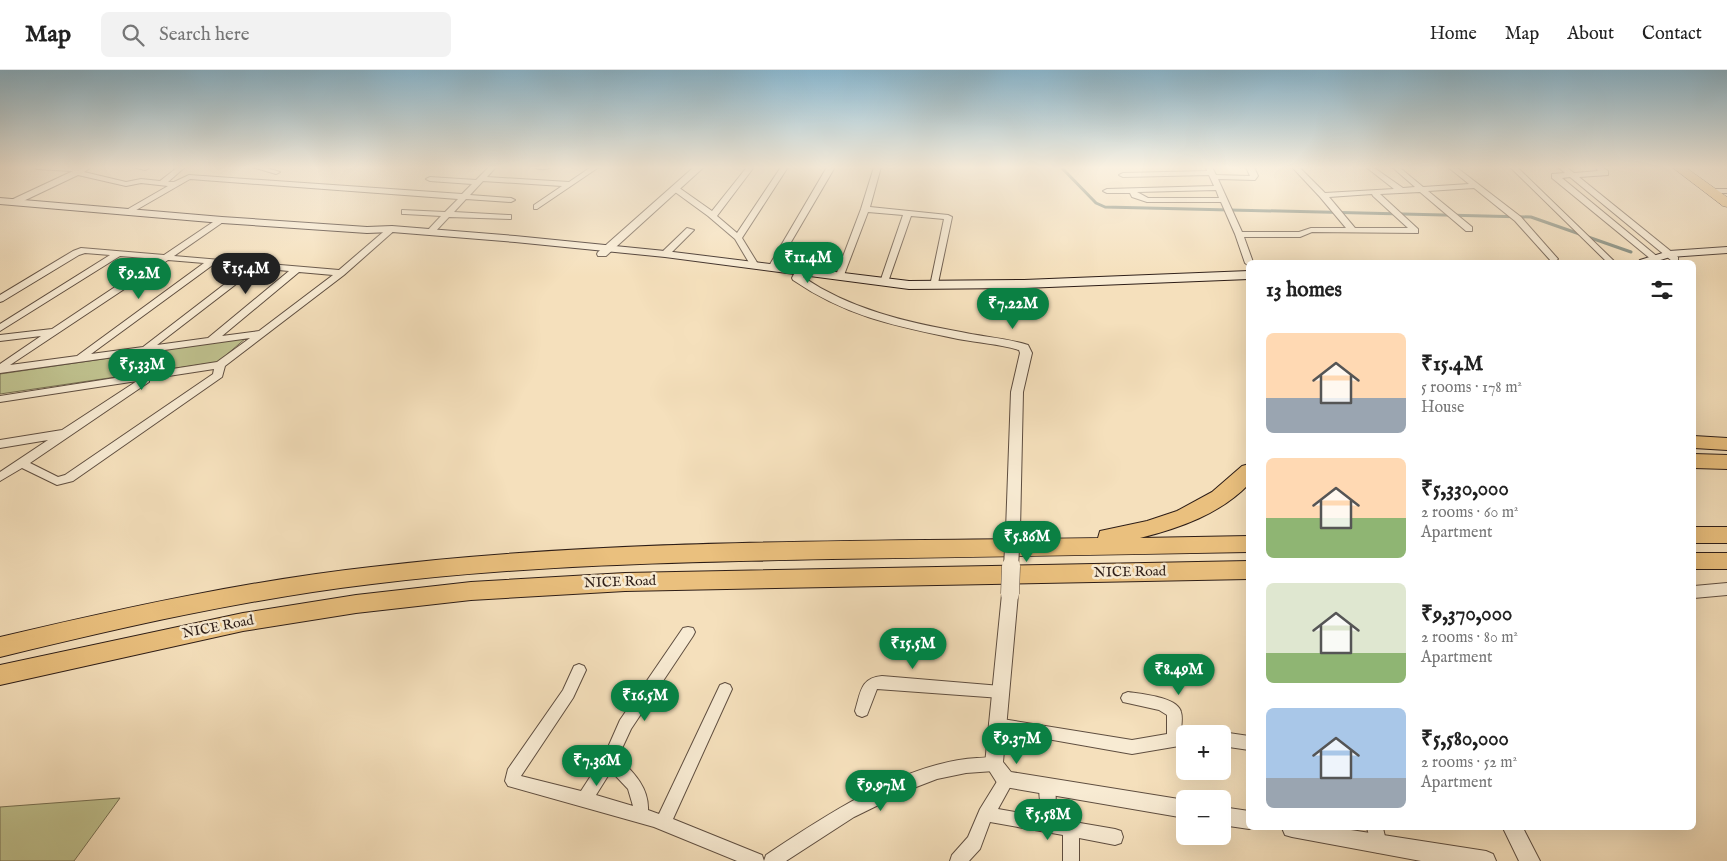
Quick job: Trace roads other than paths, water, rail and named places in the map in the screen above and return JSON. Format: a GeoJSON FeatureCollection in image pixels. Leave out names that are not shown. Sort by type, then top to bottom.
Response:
{"type":"FeatureCollection","features":[{"type":"Feature","properties":{"kind":"highway"},"geometry":{"type":"LineString","coordinates":[[1696,442],[1727,444]]}},
{"type":"Feature","properties":{"kind":"highway"},"geometry":{"type":"LineString","coordinates":[[1696,461],[1727,462]]}},
{"type":"Feature","properties":{"kind":"highway"},"geometry":{"type":"LineString","coordinates":[[1049,547],[1132,532],[1189,515],[1226,494],[1246,474]]}},
{"type":"Feature","properties":{"kind":"highway"},"geometry":{"type":"LineString","coordinates":[[1696,535],[1727,535]]}},
{"type":"Feature","properties":{"kind":"highway","name":"NICE Road"},"geometry":{"type":"LineString","coordinates":[[0,647],[153,612],[276,588],[472,564],[661,554],[1246,544]]}},
{"type":"Feature","properties":{"kind":"highway"},"geometry":{"type":"LineString","coordinates":[[1696,561],[1727,561]]}},
{"type":"Feature","properties":{"kind":"highway","name":"NICE Road"},"geometry":{"type":"LineString","coordinates":[[0,675],[243,622],[356,604],[471,591],[625,582],[1246,570]]}},
{"type":"Feature","properties":{"kind":"main road"},"geometry":{"type":"LineString","coordinates":[[39,204],[606,251],[665,254],[773,266],[799,274],[840,276],[934,286],[1246,275]]}},
{"type":"Feature","properties":{"kind":"main road"},"geometry":{"type":"LineString","coordinates":[[389,232],[430,232],[606,251],[799,274],[880,289],[932,294],[1246,283]]}},
{"type":"Feature","properties":{"kind":"main road"},"geometry":{"type":"LineString","coordinates":[[1650,260],[1727,250]]}},
{"type":"Feature","properties":{"kind":"street"},"geometry":{"type":"LineString","coordinates":[[132,211],[144,204]]}},
{"type":"Feature","properties":{"kind":"street"},"geometry":{"type":"LineString","coordinates":[[430,232],[456,204]]}},
{"type":"Feature","properties":{"kind":"street"},"geometry":{"type":"LineString","coordinates":[[606,251],[658,204]]}},
{"type":"Feature","properties":{"kind":"street"},"geometry":{"type":"LineString","coordinates":[[696,204],[738,238],[754,264]]}},
{"type":"Feature","properties":{"kind":"street"},"geometry":{"type":"LineString","coordinates":[[713,216],[722,204]]}},
{"type":"Feature","properties":{"kind":"street"},"geometry":{"type":"LineString","coordinates":[[738,238],[760,204]]}},
{"type":"Feature","properties":{"kind":"street"},"geometry":{"type":"LineString","coordinates":[[773,266],[809,204]]}},
{"type":"Feature","properties":{"kind":"street"},"geometry":{"type":"LineString","coordinates":[[840,276],[866,204]]}},
{"type":"Feature","properties":{"kind":"street"},"geometry":{"type":"LineString","coordinates":[[1226,204],[1248,260]]}},
{"type":"Feature","properties":{"kind":"street"},"geometry":{"type":"LineString","coordinates":[[1330,204],[1353,231]]}},
{"type":"Feature","properties":{"kind":"street"},"geometry":{"type":"LineString","coordinates":[[1238,234],[1300,235],[1312,230],[1415,232],[1386,204]]}},
{"type":"Feature","properties":{"kind":"street"},"geometry":{"type":"LineString","coordinates":[[1441,204],[1469,229]]}},
{"type":"Feature","properties":{"kind":"street"},"geometry":{"type":"LineString","coordinates":[[1499,204],[1515,217],[1554,259]]}},
{"type":"Feature","properties":{"kind":"street"},"geometry":{"type":"LineString","coordinates":[[1552,204],[1609,260]]}},
{"type":"Feature","properties":{"kind":"street"},"geometry":{"type":"LineString","coordinates":[[1589,204],[1656,258]]}},
{"type":"Feature","properties":{"kind":"street"},"geometry":{"type":"LineString","coordinates":[[1608,204],[1674,257]]}},
{"type":"Feature","properties":{"kind":"street"},"geometry":{"type":"LineString","coordinates":[[865,209],[948,218],[934,286]]}},
{"type":"Feature","properties":{"kind":"street"},"geometry":{"type":"LineString","coordinates":[[405,212],[508,218]]}},
{"type":"Feature","properties":{"kind":"street"},"geometry":{"type":"LineString","coordinates":[[884,282],[908,213]]}},
{"type":"Feature","properties":{"kind":"street"},"geometry":{"type":"LineString","coordinates":[[0,369],[222,220]]}},
{"type":"Feature","properties":{"kind":"street"},"geometry":{"type":"LineString","coordinates":[[665,254],[690,230]]}},
{"type":"Feature","properties":{"kind":"street"},"geometry":{"type":"LineString","coordinates":[[0,399],[220,365],[341,272],[389,232]]}},
{"type":"Feature","properties":{"kind":"street"},"geometry":{"type":"LineString","coordinates":[[0,299],[79,251],[341,272]]}},
{"type":"Feature","properties":{"kind":"street"},"geometry":{"type":"LineString","coordinates":[[0,328],[118,253]]}},
{"type":"Feature","properties":{"kind":"street"},"geometry":{"type":"LineString","coordinates":[[79,358],[212,262]]}},
{"type":"Feature","properties":{"kind":"street"},"geometry":{"type":"LineString","coordinates":[[146,349],[254,266]]}},
{"type":"Feature","properties":{"kind":"street"},"geometry":{"type":"LineString","coordinates":[[211,340],[297,269]]}},
{"type":"Feature","properties":{"kind":"street"},"geometry":{"type":"LineString","coordinates":[[799,274],[822,295],[877,318],[961,336],[1005,342],[1024,348],[1026,354],[1017,392],[1010,594],[1001,692],[996,724],[994,764],[1006,780],[1047,794],[1176,808]]}},
{"type":"Feature","properties":{"kind":"street"},"geometry":{"type":"LineString","coordinates":[[0,338],[55,331]]}},
{"type":"Feature","properties":{"kind":"street"},"geometry":{"type":"LineString","coordinates":[[0,369],[263,333]]}},
{"type":"Feature","properties":{"kind":"street"},"geometry":{"type":"LineString","coordinates":[[21,464],[57,481],[68,478],[218,375],[220,365]]}},
{"type":"Feature","properties":{"kind":"street"},"geometry":{"type":"LineString","coordinates":[[0,477],[68,434],[148,377]]}},
{"type":"Feature","properties":{"kind":"street"},"geometry":{"type":"LineString","coordinates":[[0,444],[68,434]]}},
{"type":"Feature","properties":{"kind":"street"},"geometry":{"type":"LineString","coordinates":[[1696,592],[1727,589]]}},
{"type":"Feature","properties":{"kind":"street"},"geometry":{"type":"LineString","coordinates":[[585,799],[610,760],[625,725],[688,632]]}},
{"type":"Feature","properties":{"kind":"street"},"geometry":{"type":"LineString","coordinates":[[579,670],[568,694],[513,774],[513,781],[640,815],[756,861]]}},
{"type":"Feature","properties":{"kind":"street"},"geometry":{"type":"LineString","coordinates":[[862,711],[869,688],[873,684],[882,682],[1001,692]]}},
{"type":"Feature","properties":{"kind":"street"},"geometry":{"type":"LineString","coordinates":[[663,824],[725,688]]}},
{"type":"Feature","properties":{"kind":"street"},"geometry":{"type":"LineString","coordinates":[[1128,698],[1162,704],[1174,712],[1177,725]]}},
{"type":"Feature","properties":{"kind":"street"},"geometry":{"type":"LineString","coordinates":[[996,724],[1132,747],[1176,740]]}},
{"type":"Feature","properties":{"kind":"street"},"geometry":{"type":"LineString","coordinates":[[1231,740],[1246,742]]}},
{"type":"Feature","properties":{"kind":"street"},"geometry":{"type":"LineString","coordinates":[[610,760],[631,780],[638,791],[642,801],[640,815]]}},
{"type":"Feature","properties":{"kind":"street"},"geometry":{"type":"LineString","coordinates":[[778,859],[854,808],[917,777],[977,763],[994,764]]}},
{"type":"Feature","properties":{"kind":"street"},"geometry":{"type":"LineString","coordinates":[[958,861],[974,843],[986,814],[1006,780]]}},
{"type":"Feature","properties":{"kind":"street"},"geometry":{"type":"LineString","coordinates":[[986,814],[1115,837]]}},
{"type":"Feature","properties":{"kind":"street"},"geometry":{"type":"LineString","coordinates":[[1231,817],[1246,820]]}},
{"type":"Feature","properties":{"kind":"street"},"geometry":{"type":"LineString","coordinates":[[1071,829],[1071,861]]}},
{"type":"Feature","properties":{"kind":"street"},"geometry":{"type":"LineString","coordinates":[[1318,830],[1377,836],[1486,861]]}},
{"type":"Feature","properties":{"kind":"street"},"geometry":{"type":"LineString","coordinates":[[1514,830],[1530,861]]}},
{"type":"Feature","properties":{"kind":"waterway"},"geometry":{"type":"LineString","coordinates":[[1098,204],[1105,207],[1531,217],[1631,252]]}}]}
